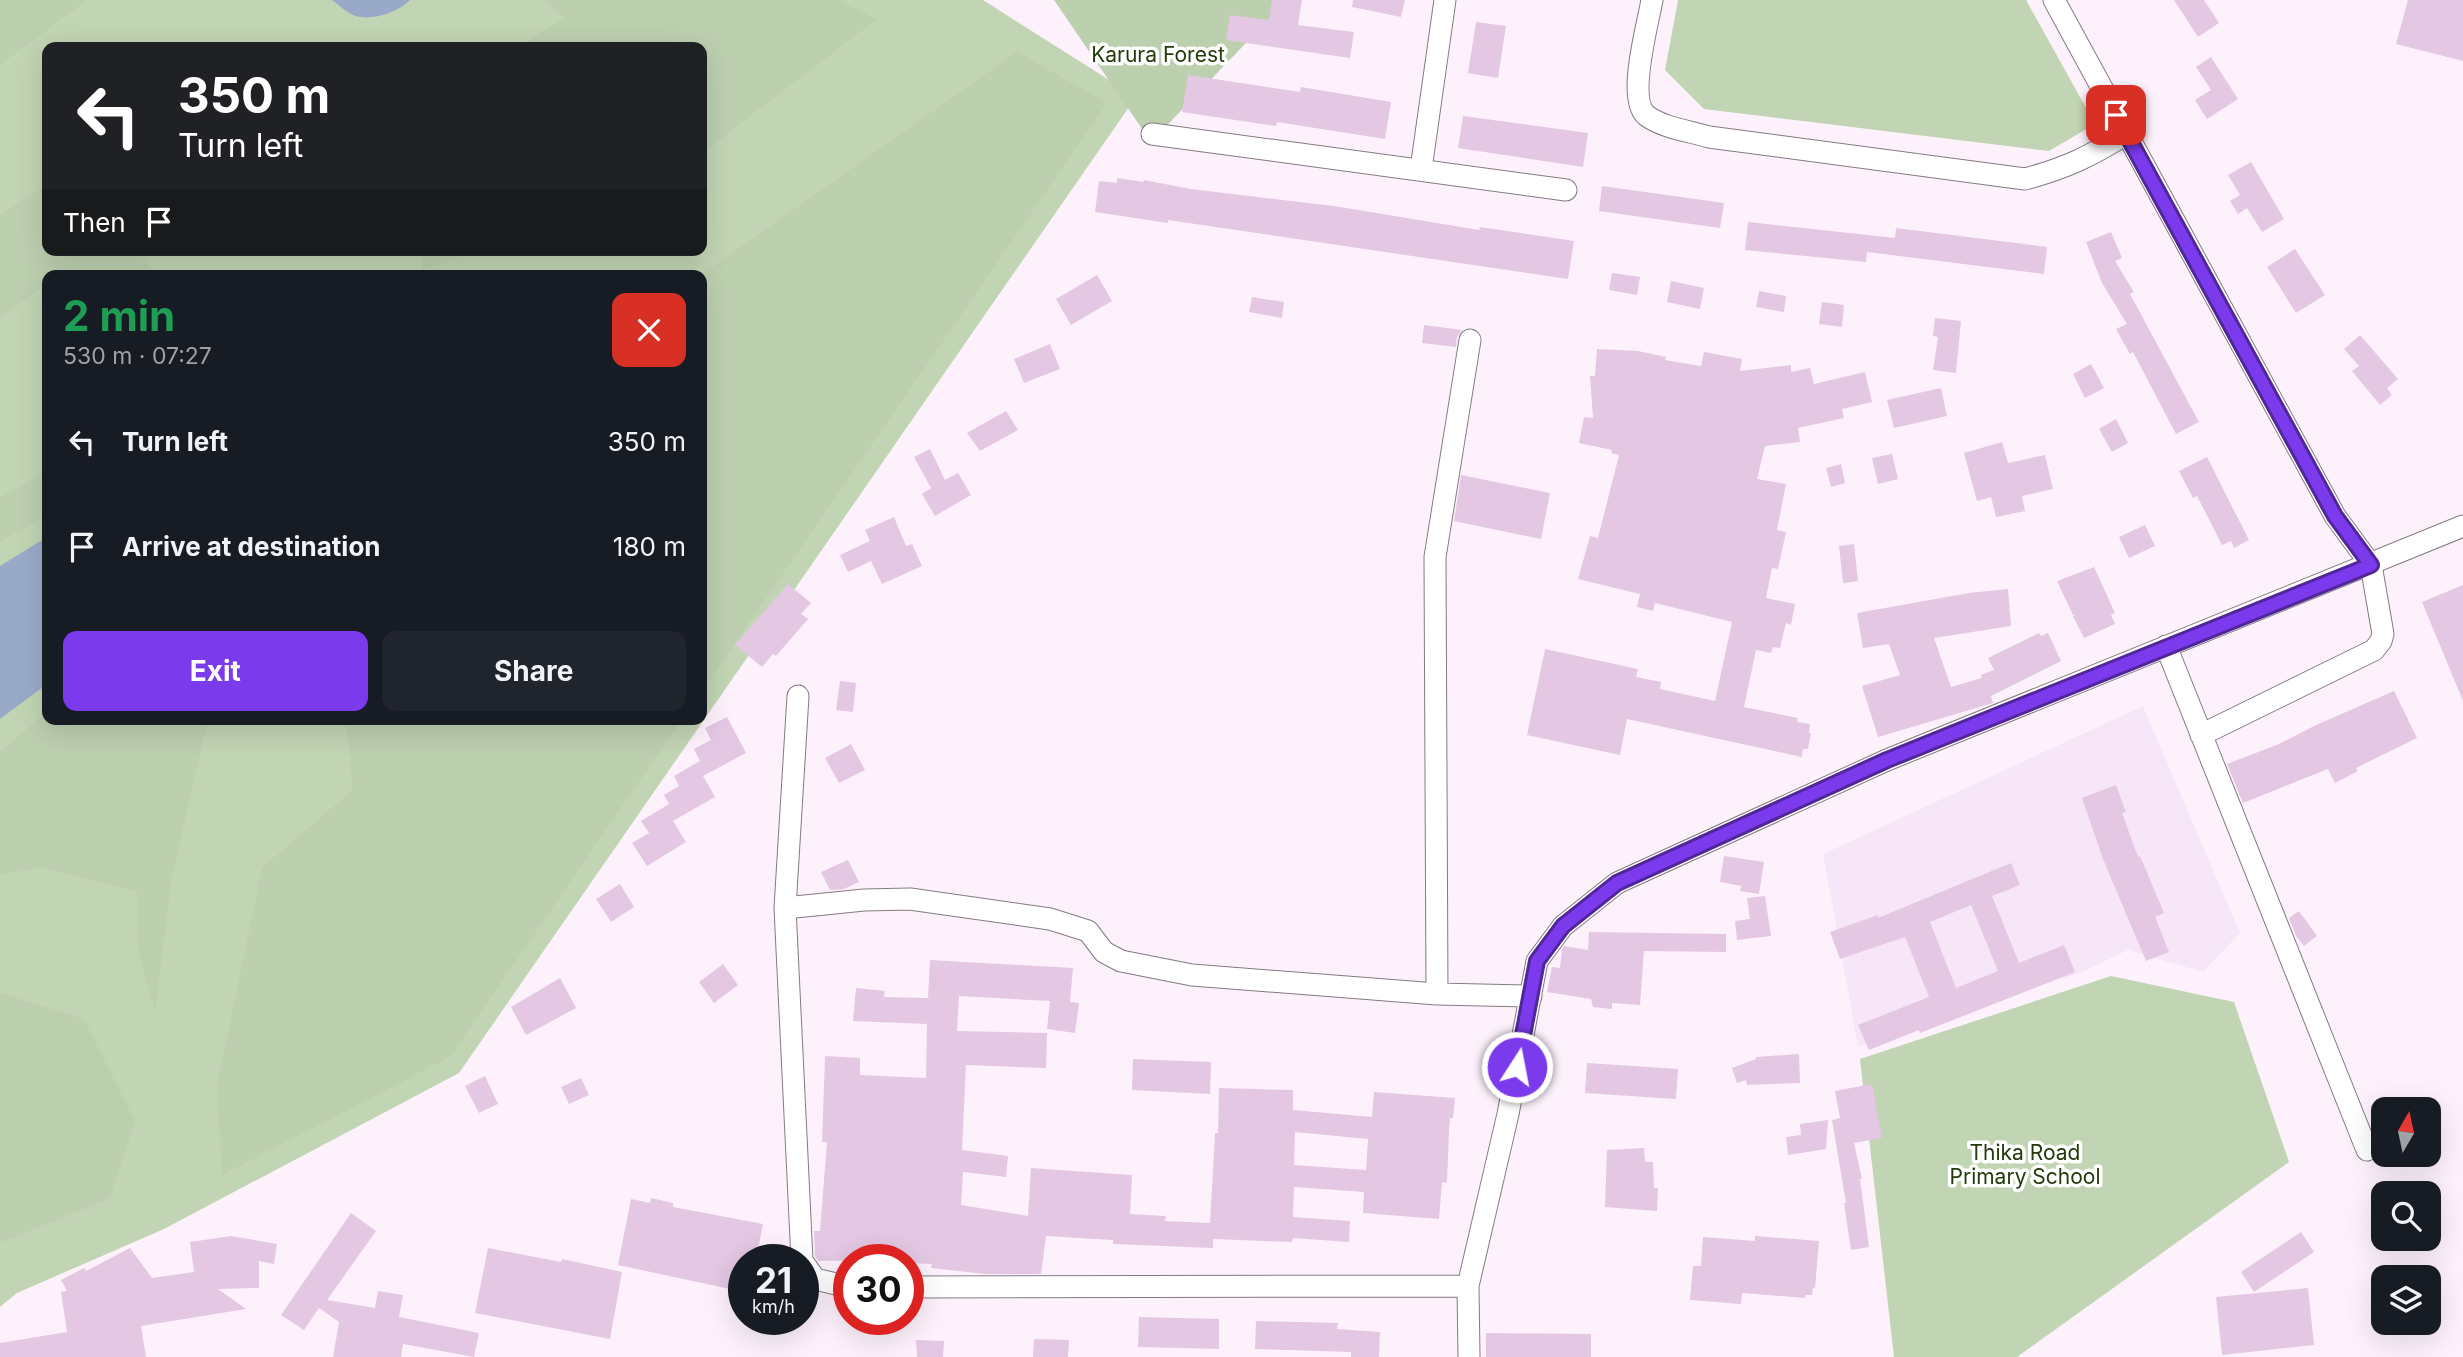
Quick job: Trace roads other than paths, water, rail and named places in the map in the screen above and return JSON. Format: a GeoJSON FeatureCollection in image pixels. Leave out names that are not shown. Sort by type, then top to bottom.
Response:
{"type":"FeatureCollection","features":[{"type":"Feature","properties":{"kind":"street"},"geometry":{"type":"LineString","coordinates":[[1421,169],[1445,0]]}},
{"type":"Feature","properties":{"kind":"street"},"geometry":{"type":"LineString","coordinates":[[1652,0],[1638,85],[1638,101],[1646,116],[1709,137],[2025,179],[2087,158],[2126,134]]}},
{"type":"Feature","properties":{"kind":"street"},"geometry":{"type":"LineString","coordinates":[[2054,0],[2335,516],[2371,565],[2383,634],[2374,650],[2201,735]]}},
{"type":"Feature","properties":{"kind":"street"},"geometry":{"type":"LineString","coordinates":[[1152,134],[1566,190]]}},
{"type":"Feature","properties":{"kind":"street"},"geometry":{"type":"LineString","coordinates":[[1437,993],[1435,557],[1470,340]]}},
{"type":"Feature","properties":{"kind":"street"},"geometry":{"type":"LineString","coordinates":[[1469,1357],[1468,1286],[1508,1114],[1537,961],[1563,926],[1617,883],[1887,760],[2463,526]]}},
{"type":"Feature","properties":{"kind":"street"},"geometry":{"type":"LineString","coordinates":[[2166,646],[2367,1150]]}},
{"type":"Feature","properties":{"kind":"street"},"geometry":{"type":"LineString","coordinates":[[798,696],[785,908],[802,1244]]}},
{"type":"Feature","properties":{"kind":"street"},"geometry":{"type":"LineString","coordinates":[[785,908],[864,900],[910,899],[1050,919],[1088,931],[1104,952],[1121,961],[1192,975],[1437,993],[1531,996]]}},
{"type":"Feature","properties":{"kind":"street"},"geometry":{"type":"LineString","coordinates":[[924,1287],[1468,1286]]}},
{"type":"Feature","properties":{"kind":"water"},"geometry":{"type":"Polygon","coordinates":[[[332,0],[410,0],[392,12],[362,17],[353,15],[332,0]]]}},
{"type":"Feature","properties":{"kind":"water"},"geometry":{"type":"Polygon","coordinates":[[[42,540],[42,688],[0,719],[0,566],[42,540]]]}},
{"type":"Feature","properties":{"kind":"park label","name":"Karura Forest"},"geometry":{"type":"Point","coordinates":[1158,54]}},
{"type":"Feature","properties":{"kind":"park label","name":"Thika Road Primary School"},"geometry":{"type":"Point","coordinates":[2025,1164]}}]}
